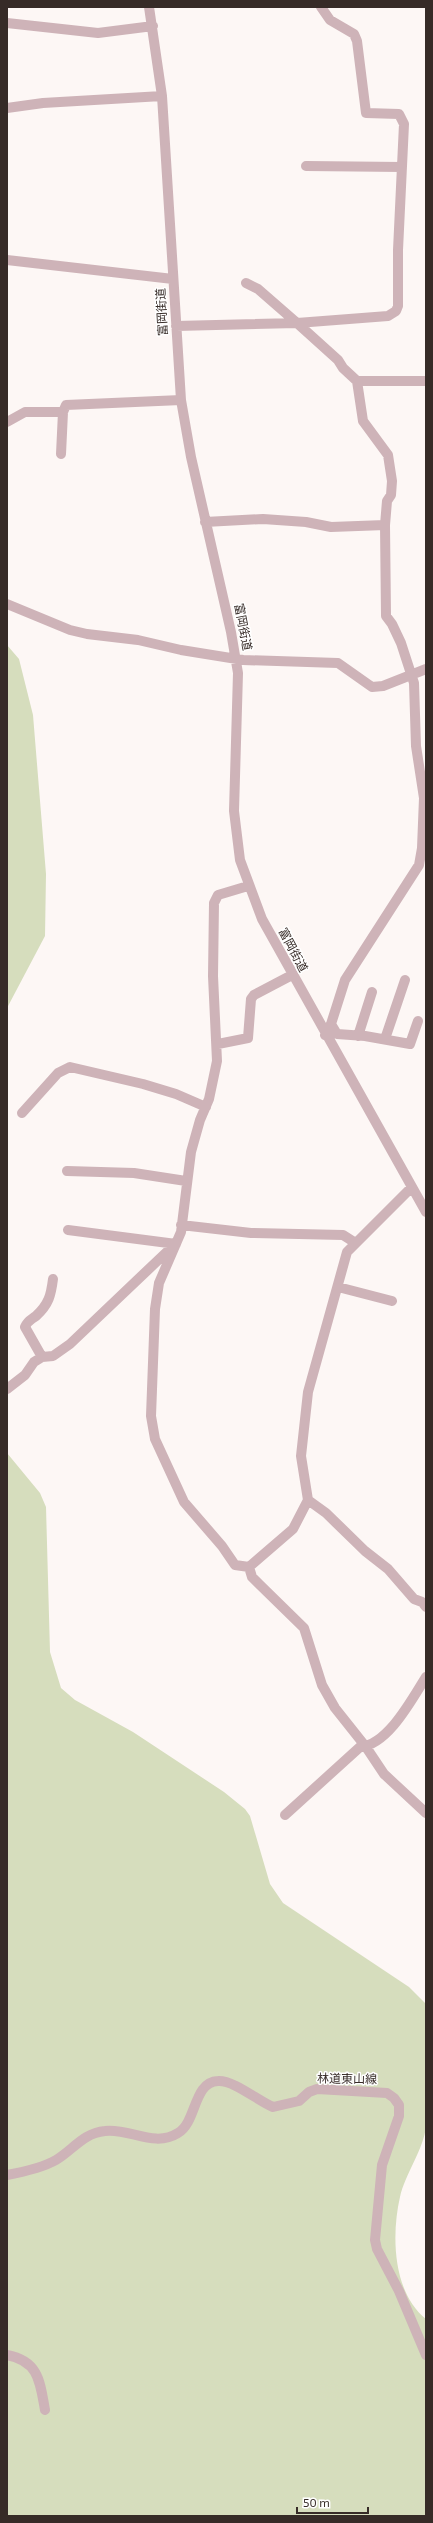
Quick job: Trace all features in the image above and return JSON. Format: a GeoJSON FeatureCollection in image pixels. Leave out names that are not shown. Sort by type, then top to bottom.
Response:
{"type":"FeatureCollection","features":[{"type":"Feature","properties":{"kind":"street","name":"富岡街道"},"geometry":{"type":"LineString","coordinates":[[148,7],[162,96],[181,400],[190,457],[236,658],[238,693],[234,811],[237,844],[248,886],[262,919],[325,1035],[426,1212]]}},
{"type":"Feature","properties":{"kind":"street"},"geometry":{"type":"LineString","coordinates":[[176,326],[297,324],[388,316],[396,311],[404,124],[402,118],[393,114],[366,113],[357,41],[354,34],[330,20],[321,7]]}},
{"type":"Feature","properties":{"kind":"street"},"geometry":{"type":"LineString","coordinates":[[7,22],[98,33],[152,26]]}},
{"type":"Feature","properties":{"kind":"street"},"geometry":{"type":"LineString","coordinates":[[7,108],[43,103],[162,96]]}},
{"type":"Feature","properties":{"kind":"street"},"geometry":{"type":"LineString","coordinates":[[306,166],[402,167]]}},
{"type":"Feature","properties":{"kind":"street"},"geometry":{"type":"LineString","coordinates":[[7,260],[173,279]]}},
{"type":"Feature","properties":{"kind":"street"},"geometry":{"type":"LineString","coordinates":[[246,283],[258,289],[338,360],[343,368],[357,381],[363,421],[388,455],[392,481],[391,496],[386,501],[386,616],[392,624],[401,643],[411,674],[416,702],[416,746],[424,798],[422,848],[419,865],[345,980],[331,1024],[325,1035]]}},
{"type":"Feature","properties":{"kind":"street"},"geometry":{"type":"LineString","coordinates":[[357,381],[419,379],[426,381]]}},
{"type":"Feature","properties":{"kind":"street"},"geometry":{"type":"LineString","coordinates":[[61,454],[63,412],[66,405],[181,400]]}},
{"type":"Feature","properties":{"kind":"street"},"geometry":{"type":"LineString","coordinates":[[7,422],[25,412],[63,412]]}},
{"type":"Feature","properties":{"kind":"street"},"geometry":{"type":"LineString","coordinates":[[205,522],[263,519],[306,522],[331,527],[385,525]]}},
{"type":"Feature","properties":{"kind":"street"},"geometry":{"type":"LineString","coordinates":[[7,604],[75,632],[138,640],[181,650],[236,658],[338,663],[367,685],[377,688],[426,669]]}},
{"type":"Feature","properties":{"kind":"street"},"geometry":{"type":"LineString","coordinates":[[248,886],[218,895],[214,903],[213,984],[214,1021],[218,1044],[218,1061],[206,1107],[195,1136],[186,1181],[182,1225],[160,1283],[155,1309],[152,1370],[152,1427],[166,1463],[189,1511],[211,1532],[235,1566],[249,1567],[293,1528],[308,1500],[301,1456],[308,1392],[347,1252],[354,1242],[412,1187]]}},
{"type":"Feature","properties":{"kind":"street"},"geometry":{"type":"LineString","coordinates":[[218,1044],[248,1038],[252,999],[254,995],[292,975]]}},
{"type":"Feature","properties":{"kind":"street"},"geometry":{"type":"LineString","coordinates":[[385,1039],[405,980]]}},
{"type":"Feature","properties":{"kind":"street"},"geometry":{"type":"LineString","coordinates":[[358,1036],[372,992]]}},
{"type":"Feature","properties":{"kind":"street"},"geometry":{"type":"LineString","coordinates":[[331,1024],[337,1034],[385,1039],[410,1044],[418,1021]]}},
{"type":"Feature","properties":{"kind":"street"},"geometry":{"type":"LineString","coordinates":[[22,1113],[58,1073],[70,1067],[143,1084],[176,1094],[206,1107]]}},
{"type":"Feature","properties":{"kind":"street"},"geometry":{"type":"LineString","coordinates":[[67,1171],[134,1173],[186,1181]]}},
{"type":"Feature","properties":{"kind":"street"},"geometry":{"type":"LineString","coordinates":[[182,1225],[251,1233],[343,1235],[354,1242]]}},
{"type":"Feature","properties":{"kind":"street"},"geometry":{"type":"LineString","coordinates":[[68,1230],[176,1244]]}},
{"type":"Feature","properties":{"kind":"street"},"geometry":{"type":"LineString","coordinates":[[7,1389],[25,1375],[34,1362],[42,1357],[53,1356],[70,1344],[176,1244]]}},
{"type":"Feature","properties":{"kind":"street"},"geometry":{"type":"LineString","coordinates":[[42,1357],[26,1327],[28,1320],[36,1316],[51,1299],[53,1279]]}},
{"type":"Feature","properties":{"kind":"street"},"geometry":{"type":"LineString","coordinates":[[338,1287],[392,1301]]}},
{"type":"Feature","properties":{"kind":"street"},"geometry":{"type":"LineString","coordinates":[[308,1500],[326,1513],[365,1551],[388,1569],[414,1599],[425,1603]]}},
{"type":"Feature","properties":{"kind":"street"},"geometry":{"type":"LineString","coordinates":[[249,1567],[252,1577],[304,1628],[326,1694],[366,1747],[384,1774],[426,1813]]}},
{"type":"Feature","properties":{"kind":"street"},"geometry":{"type":"LineString","coordinates":[[286,1815],[360,1748],[366,1747],[381,1739],[416,1694],[426,1677]]}},
{"type":"Feature","properties":{"kind":"street","name":"林道東山線"},"geometry":{"type":"LineString","coordinates":[[7,2174],[42,2168],[66,2153],[80,2140],[104,2131],[117,2131],[152,2140],[170,2138],[187,2127],[199,2094],[208,2084],[218,2080],[231,2084],[273,2107],[299,2101],[309,2092],[317,2089],[387,2093],[394,2098],[399,2106],[399,2116],[382,2165],[375,2240],[377,2249],[393,2277],[426,2355]]}},
{"type":"Feature","properties":{"kind":"street"},"geometry":{"type":"LineString","coordinates":[[7,2355],[27,2362],[35,2371],[40,2383],[46,2410]]}},
{"type":"Feature","properties":{"kind":"green space"},"geometry":{"type":"Polygon","coordinates":[[[7,645],[19,659],[33,715],[46,874],[45,936],[7,1008],[7,645]]]}},
{"type":"Feature","properties":{"kind":"green space"},"geometry":{"type":"Polygon","coordinates":[[[7,1453],[40,1493],[46,1507],[50,1652],[61,1688],[75,1700],[133,1732],[224,1792],[245,1809],[250,1816],[270,1884],[283,1903],[409,1987],[426,2004],[428,2081],[425,2135],[402,2188],[397,2212],[396,2246],[397,2263],[407,2294],[415,2308],[426,2319],[426,2516],[7,2516],[7,1453]]]}}]}
